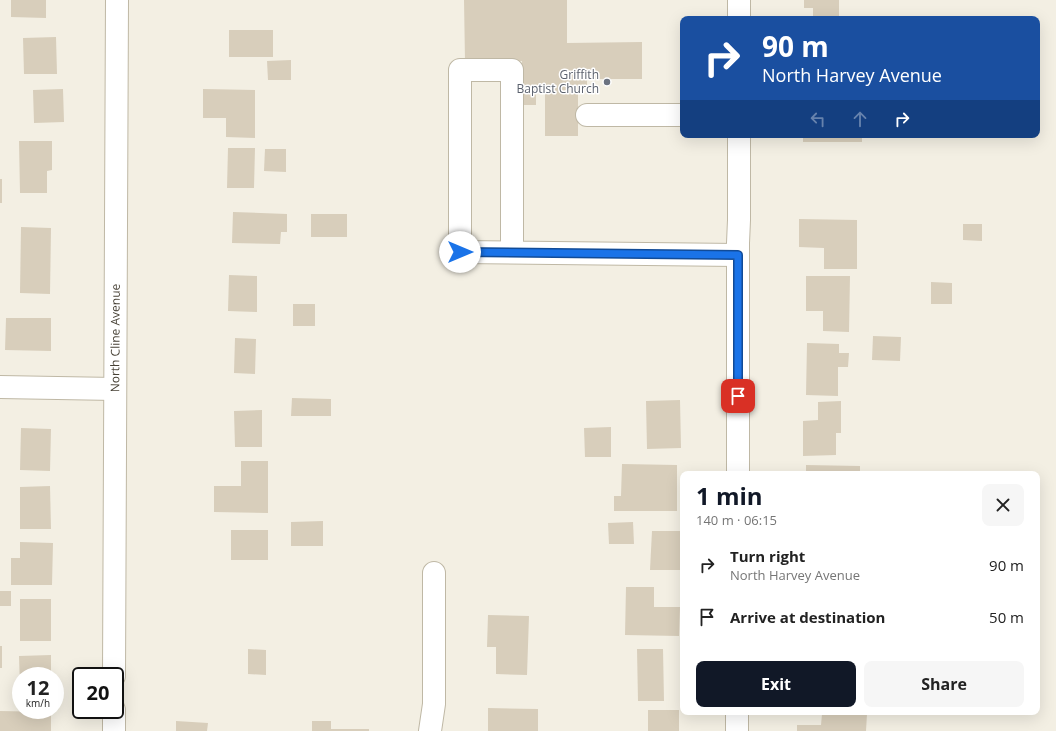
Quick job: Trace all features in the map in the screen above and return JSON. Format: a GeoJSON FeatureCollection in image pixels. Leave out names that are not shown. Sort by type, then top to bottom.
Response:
{"type":"FeatureCollection","features":[{"type":"Feature","properties":{"kind":"street","name":"North Cline Avenue"},"geometry":{"type":"LineString","coordinates":[[114,667],[116,0]]}},
{"type":"Feature","properties":{"kind":"street"},"geometry":{"type":"LineString","coordinates":[[739,0],[739,16]]}},
{"type":"Feature","properties":{"kind":"street"},"geometry":{"type":"LineString","coordinates":[[512,252],[512,70],[460,70],[460,252],[738,255]]}},
{"type":"Feature","properties":{"kind":"street"},"geometry":{"type":"LineString","coordinates":[[587,115],[680,116]]}},
{"type":"Feature","properties":{"kind":"street"},"geometry":{"type":"LineString","coordinates":[[738,471],[739,138]]}},
{"type":"Feature","properties":{"kind":"street"},"geometry":{"type":"LineString","coordinates":[[0,387],[115,389]]}},
{"type":"Feature","properties":{"kind":"street"},"geometry":{"type":"LineString","coordinates":[[430,731],[434,704],[434,573]]}},
{"type":"Feature","properties":{"kind":"street"},"geometry":{"type":"LineString","coordinates":[[737,715],[737,731]]}},
{"type":"Feature","properties":{"kind":"street"},"geometry":{"type":"LineString","coordinates":[[114,719],[114,731]]}},
{"type":"Feature","properties":{"kind":"building"},"geometry":{"type":"Polygon","coordinates":[[[11,0],[46,0],[46,18],[11,17],[11,0]]]}},
{"type":"Feature","properties":{"kind":"building"},"geometry":{"type":"Polygon","coordinates":[[[464,0],[567,0],[567,43],[642,42],[642,79],[587,79],[587,86],[578,86],[578,136],[545,136],[545,93],[536,93],[536,105],[523,105],[522,61],[465,61],[464,0]]]}},
{"type":"Feature","properties":{"kind":"building"},"geometry":{"type":"Polygon","coordinates":[[[804,0],[839,0],[839,16],[813,16],[813,8],[804,8],[804,0]]]}},
{"type":"Feature","properties":{"kind":"building"},"geometry":{"type":"Polygon","coordinates":[[[229,30],[273,30],[273,57],[229,57],[229,30]]]}},
{"type":"Feature","properties":{"kind":"building"},"geometry":{"type":"Polygon","coordinates":[[[56,37],[57,74],[24,74],[23,38],[56,37]]]}},
{"type":"Feature","properties":{"kind":"building"},"geometry":{"type":"Polygon","coordinates":[[[291,60],[291,80],[268,80],[267,61],[291,60]]]}},
{"type":"Feature","properties":{"kind":"building"},"geometry":{"type":"Polygon","coordinates":[[[63,89],[64,122],[34,123],[33,90],[63,89]]]}},
{"type":"Feature","properties":{"kind":"building"},"geometry":{"type":"Polygon","coordinates":[[[203,89],[255,90],[255,138],[226,137],[226,118],[203,118],[203,89]]]}},
{"type":"Feature","properties":{"kind":"building"},"geometry":{"type":"Polygon","coordinates":[[[803,138],[862,138],[862,142],[803,142],[803,138]]]}},
{"type":"Feature","properties":{"kind":"building"},"geometry":{"type":"Polygon","coordinates":[[[19,141],[52,141],[52,170],[47,171],[47,193],[20,193],[19,141]]]}},
{"type":"Feature","properties":{"kind":"building"},"geometry":{"type":"Polygon","coordinates":[[[228,148],[255,148],[254,188],[227,188],[228,148]]]}},
{"type":"Feature","properties":{"kind":"building"},"geometry":{"type":"Polygon","coordinates":[[[265,149],[286,149],[286,172],[264,171],[265,149]]]}},
{"type":"Feature","properties":{"kind":"building"},"geometry":{"type":"Polygon","coordinates":[[[0,179],[2,179],[2,203],[0,203],[0,179]]]}},
{"type":"Feature","properties":{"kind":"building"},"geometry":{"type":"Polygon","coordinates":[[[233,212],[287,214],[287,232],[281,232],[280,244],[232,243],[233,212]]]}},
{"type":"Feature","properties":{"kind":"building"},"geometry":{"type":"Polygon","coordinates":[[[311,214],[347,214],[347,237],[311,237],[311,214]]]}},
{"type":"Feature","properties":{"kind":"building"},"geometry":{"type":"Polygon","coordinates":[[[799,219],[857,220],[857,269],[824,269],[824,248],[799,247],[799,219]]]}},
{"type":"Feature","properties":{"kind":"building"},"geometry":{"type":"Polygon","coordinates":[[[963,224],[982,224],[982,241],[963,240],[963,224]]]}},
{"type":"Feature","properties":{"kind":"building"},"geometry":{"type":"Polygon","coordinates":[[[21,227],[51,228],[50,294],[20,293],[21,227]]]}},
{"type":"Feature","properties":{"kind":"building"},"geometry":{"type":"Polygon","coordinates":[[[229,275],[257,276],[257,312],[228,311],[229,275]]]}},
{"type":"Feature","properties":{"kind":"building"},"geometry":{"type":"Polygon","coordinates":[[[806,276],[850,276],[849,332],[823,331],[823,311],[806,311],[806,276]]]}},
{"type":"Feature","properties":{"kind":"building"},"geometry":{"type":"Polygon","coordinates":[[[931,282],[952,283],[952,304],[931,304],[931,282]]]}},
{"type":"Feature","properties":{"kind":"building"},"geometry":{"type":"Polygon","coordinates":[[[293,304],[315,304],[315,326],[293,326],[293,304]]]}},
{"type":"Feature","properties":{"kind":"building"},"geometry":{"type":"Polygon","coordinates":[[[6,318],[51,318],[51,351],[5,350],[6,318]]]}},
{"type":"Feature","properties":{"kind":"building"},"geometry":{"type":"Polygon","coordinates":[[[873,336],[901,337],[900,361],[872,360],[873,336]]]}},
{"type":"Feature","properties":{"kind":"building"},"geometry":{"type":"Polygon","coordinates":[[[235,338],[256,339],[255,374],[234,373],[235,338]]]}},
{"type":"Feature","properties":{"kind":"building"},"geometry":{"type":"Polygon","coordinates":[[[807,343],[839,344],[839,353],[849,353],[848,367],[838,367],[838,396],[806,395],[807,343]]]}},
{"type":"Feature","properties":{"kind":"building"},"geometry":{"type":"Polygon","coordinates":[[[292,398],[331,399],[331,416],[291,416],[292,398]]]}},
{"type":"Feature","properties":{"kind":"building"},"geometry":{"type":"Polygon","coordinates":[[[680,400],[681,448],[647,449],[646,401],[680,400]]]}},
{"type":"Feature","properties":{"kind":"building"},"geometry":{"type":"Polygon","coordinates":[[[841,401],[841,433],[836,433],[836,455],[803,456],[803,421],[818,420],[818,402],[841,401]]]}},
{"type":"Feature","properties":{"kind":"building"},"geometry":{"type":"Polygon","coordinates":[[[262,410],[262,447],[235,447],[234,411],[262,410]]]}},
{"type":"Feature","properties":{"kind":"building"},"geometry":{"type":"Polygon","coordinates":[[[611,427],[611,457],[585,457],[584,428],[611,427]]]}},
{"type":"Feature","properties":{"kind":"building"},"geometry":{"type":"Polygon","coordinates":[[[21,428],[51,429],[50,471],[20,470],[21,428]]]}},
{"type":"Feature","properties":{"kind":"building"},"geometry":{"type":"Polygon","coordinates":[[[241,461],[268,461],[268,513],[214,512],[214,486],[241,486],[241,461]]]}},
{"type":"Feature","properties":{"kind":"building"},"geometry":{"type":"Polygon","coordinates":[[[622,464],[677,465],[677,511],[614,511],[614,496],[621,496],[622,464]]]}},
{"type":"Feature","properties":{"kind":"building"},"geometry":{"type":"Polygon","coordinates":[[[806,465],[860,466],[860,471],[806,471],[806,465]]]}},
{"type":"Feature","properties":{"kind":"building"},"geometry":{"type":"Polygon","coordinates":[[[50,486],[51,529],[20,529],[20,487],[50,486]]]}},
{"type":"Feature","properties":{"kind":"building"},"geometry":{"type":"Polygon","coordinates":[[[323,521],[323,546],[291,546],[291,522],[323,521]]]}},
{"type":"Feature","properties":{"kind":"building"},"geometry":{"type":"Polygon","coordinates":[[[633,522],[634,544],[609,544],[608,523],[633,522]]]}},
{"type":"Feature","properties":{"kind":"building"},"geometry":{"type":"Polygon","coordinates":[[[231,530],[268,530],[268,560],[231,560],[231,530]]]}},
{"type":"Feature","properties":{"kind":"building"},"geometry":{"type":"Polygon","coordinates":[[[652,531],[680,531],[680,570],[650,570],[652,531]]]}},
{"type":"Feature","properties":{"kind":"building"},"geometry":{"type":"Polygon","coordinates":[[[20,542],[53,543],[52,585],[11,585],[11,558],[20,558],[20,542]]]}},
{"type":"Feature","properties":{"kind":"building"},"geometry":{"type":"Polygon","coordinates":[[[626,587],[654,587],[654,607],[680,607],[679,636],[625,635],[626,587]]]}},
{"type":"Feature","properties":{"kind":"building"},"geometry":{"type":"Polygon","coordinates":[[[0,591],[11,591],[11,606],[0,606],[0,591]]]}},
{"type":"Feature","properties":{"kind":"building"},"geometry":{"type":"Polygon","coordinates":[[[20,599],[51,599],[51,641],[20,641],[20,599]]]}},
{"type":"Feature","properties":{"kind":"building"},"geometry":{"type":"Polygon","coordinates":[[[488,615],[529,616],[527,675],[496,674],[496,647],[487,647],[488,615]]]}},
{"type":"Feature","properties":{"kind":"building"},"geometry":{"type":"Polygon","coordinates":[[[0,646],[2,646],[2,668],[0,668],[0,646]]]}},
{"type":"Feature","properties":{"kind":"building"},"geometry":{"type":"Polygon","coordinates":[[[248,649],[266,650],[266,675],[248,674],[248,649]]]}},
{"type":"Feature","properties":{"kind":"building"},"geometry":{"type":"Polygon","coordinates":[[[637,649],[663,649],[664,701],[638,701],[637,649]]]}},
{"type":"Feature","properties":{"kind":"building"},"geometry":{"type":"Polygon","coordinates":[[[51,655],[51,667],[19,667],[19,656],[51,655]]]}},
{"type":"Feature","properties":{"kind":"building"},"geometry":{"type":"Polygon","coordinates":[[[488,708],[538,709],[538,731],[488,731],[488,708]]]}},
{"type":"Feature","properties":{"kind":"building"},"geometry":{"type":"Polygon","coordinates":[[[648,710],[679,710],[679,731],[648,731],[648,710]]]}},
{"type":"Feature","properties":{"kind":"building"},"geometry":{"type":"Polygon","coordinates":[[[0,711],[12,711],[12,719],[51,719],[51,731],[0,731],[0,711]]]}},
{"type":"Feature","properties":{"kind":"building"},"geometry":{"type":"Polygon","coordinates":[[[822,715],[867,715],[866,731],[797,731],[797,725],[821,725],[822,715]]]}},
{"type":"Feature","properties":{"kind":"building"},"geometry":{"type":"Polygon","coordinates":[[[176,721],[208,723],[207,731],[176,731],[176,721]]]}},
{"type":"Feature","properties":{"kind":"building"},"geometry":{"type":"Polygon","coordinates":[[[312,721],[331,721],[331,729],[369,729],[369,731],[312,731],[312,721]]]}},
{"type":"Feature","properties":{"kind":"place","name":"Griffith Baptist Church"},"geometry":{"type":"Point","coordinates":[607,82]}},
{"type":"Feature","properties":{"kind":"route"},"geometry":{"type":"LineString","coordinates":[[460,252],[738,255],[738,396]]}}]}
